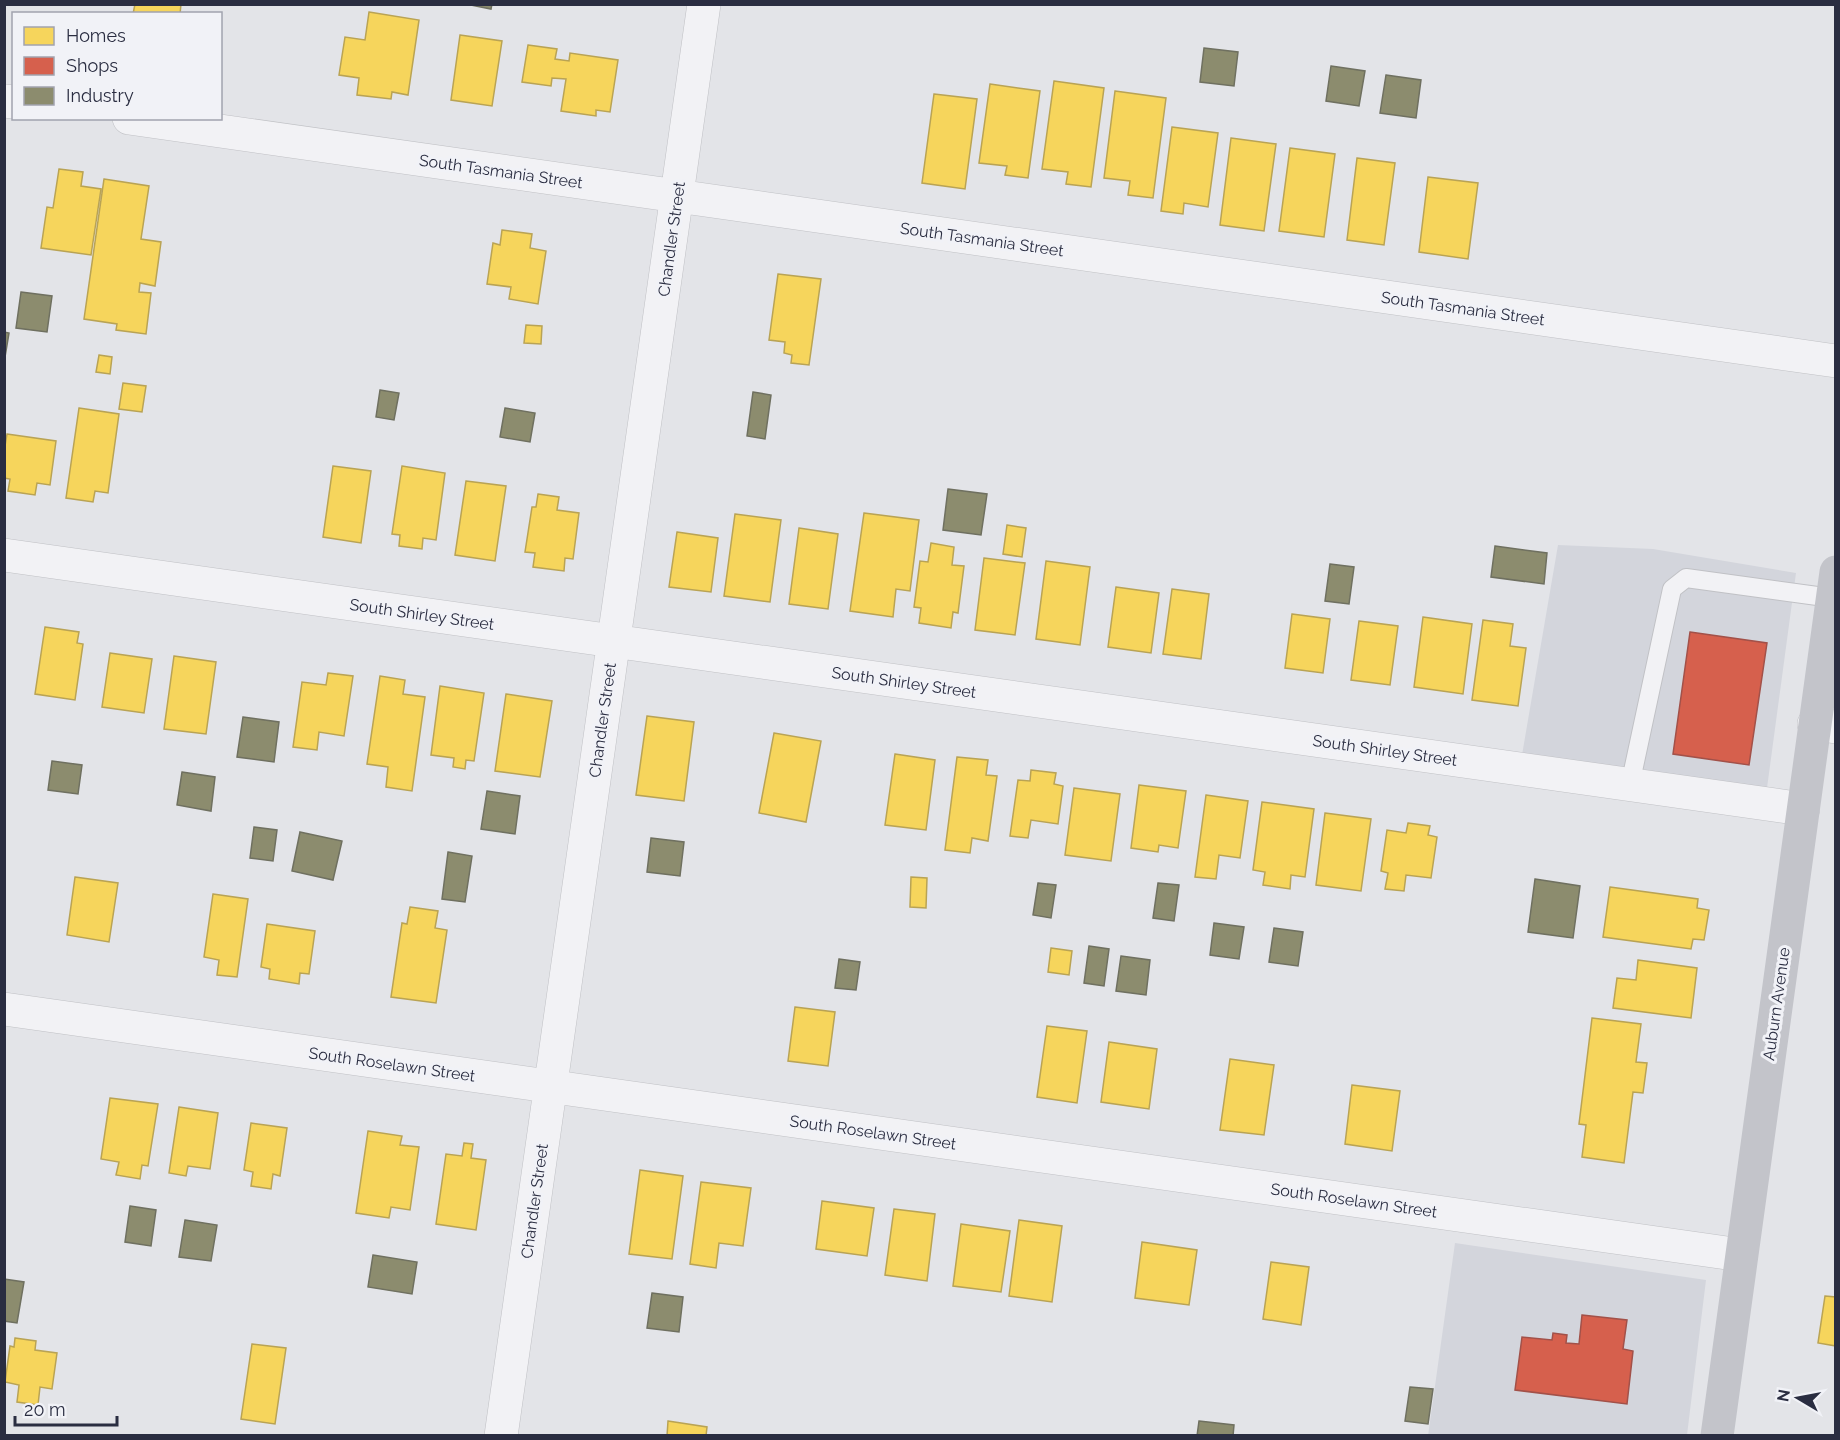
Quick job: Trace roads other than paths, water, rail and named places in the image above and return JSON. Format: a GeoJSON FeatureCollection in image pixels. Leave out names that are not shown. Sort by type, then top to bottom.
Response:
{"type":"FeatureCollection","features":[{"type":"Feature","properties":{"kind":"main road","name":"Auburn Avenue"},"geometry":{"type":"LineString","coordinates":[[1717,1436],[1803,809],[1825,726],[1833,605]]}},
{"type":"Feature","properties":{"kind":"street","name":"Chandler Street"},"geometry":{"type":"LineString","coordinates":[[501,1436],[704,4]]}},
{"type":"Feature","properties":{"kind":"street","name":"South Tasmania Street"},"geometry":{"type":"LineString","coordinates":[[143,120],[1836,361]]}},
{"type":"Feature","properties":{"kind":"street","name":"South Shirley Street"},"geometry":{"type":"LineString","coordinates":[[4,555],[1803,809]]}},
{"type":"Feature","properties":{"kind":"street","name":"South Roselawn Street"},"geometry":{"type":"LineString","coordinates":[[4,1009],[1742,1255]]}},
{"type":"Feature","properties":{"kind":"lane"},"geometry":{"type":"LineString","coordinates":[[1630,785],[1672,589],[1686,578],[1833,605]]}}]}
